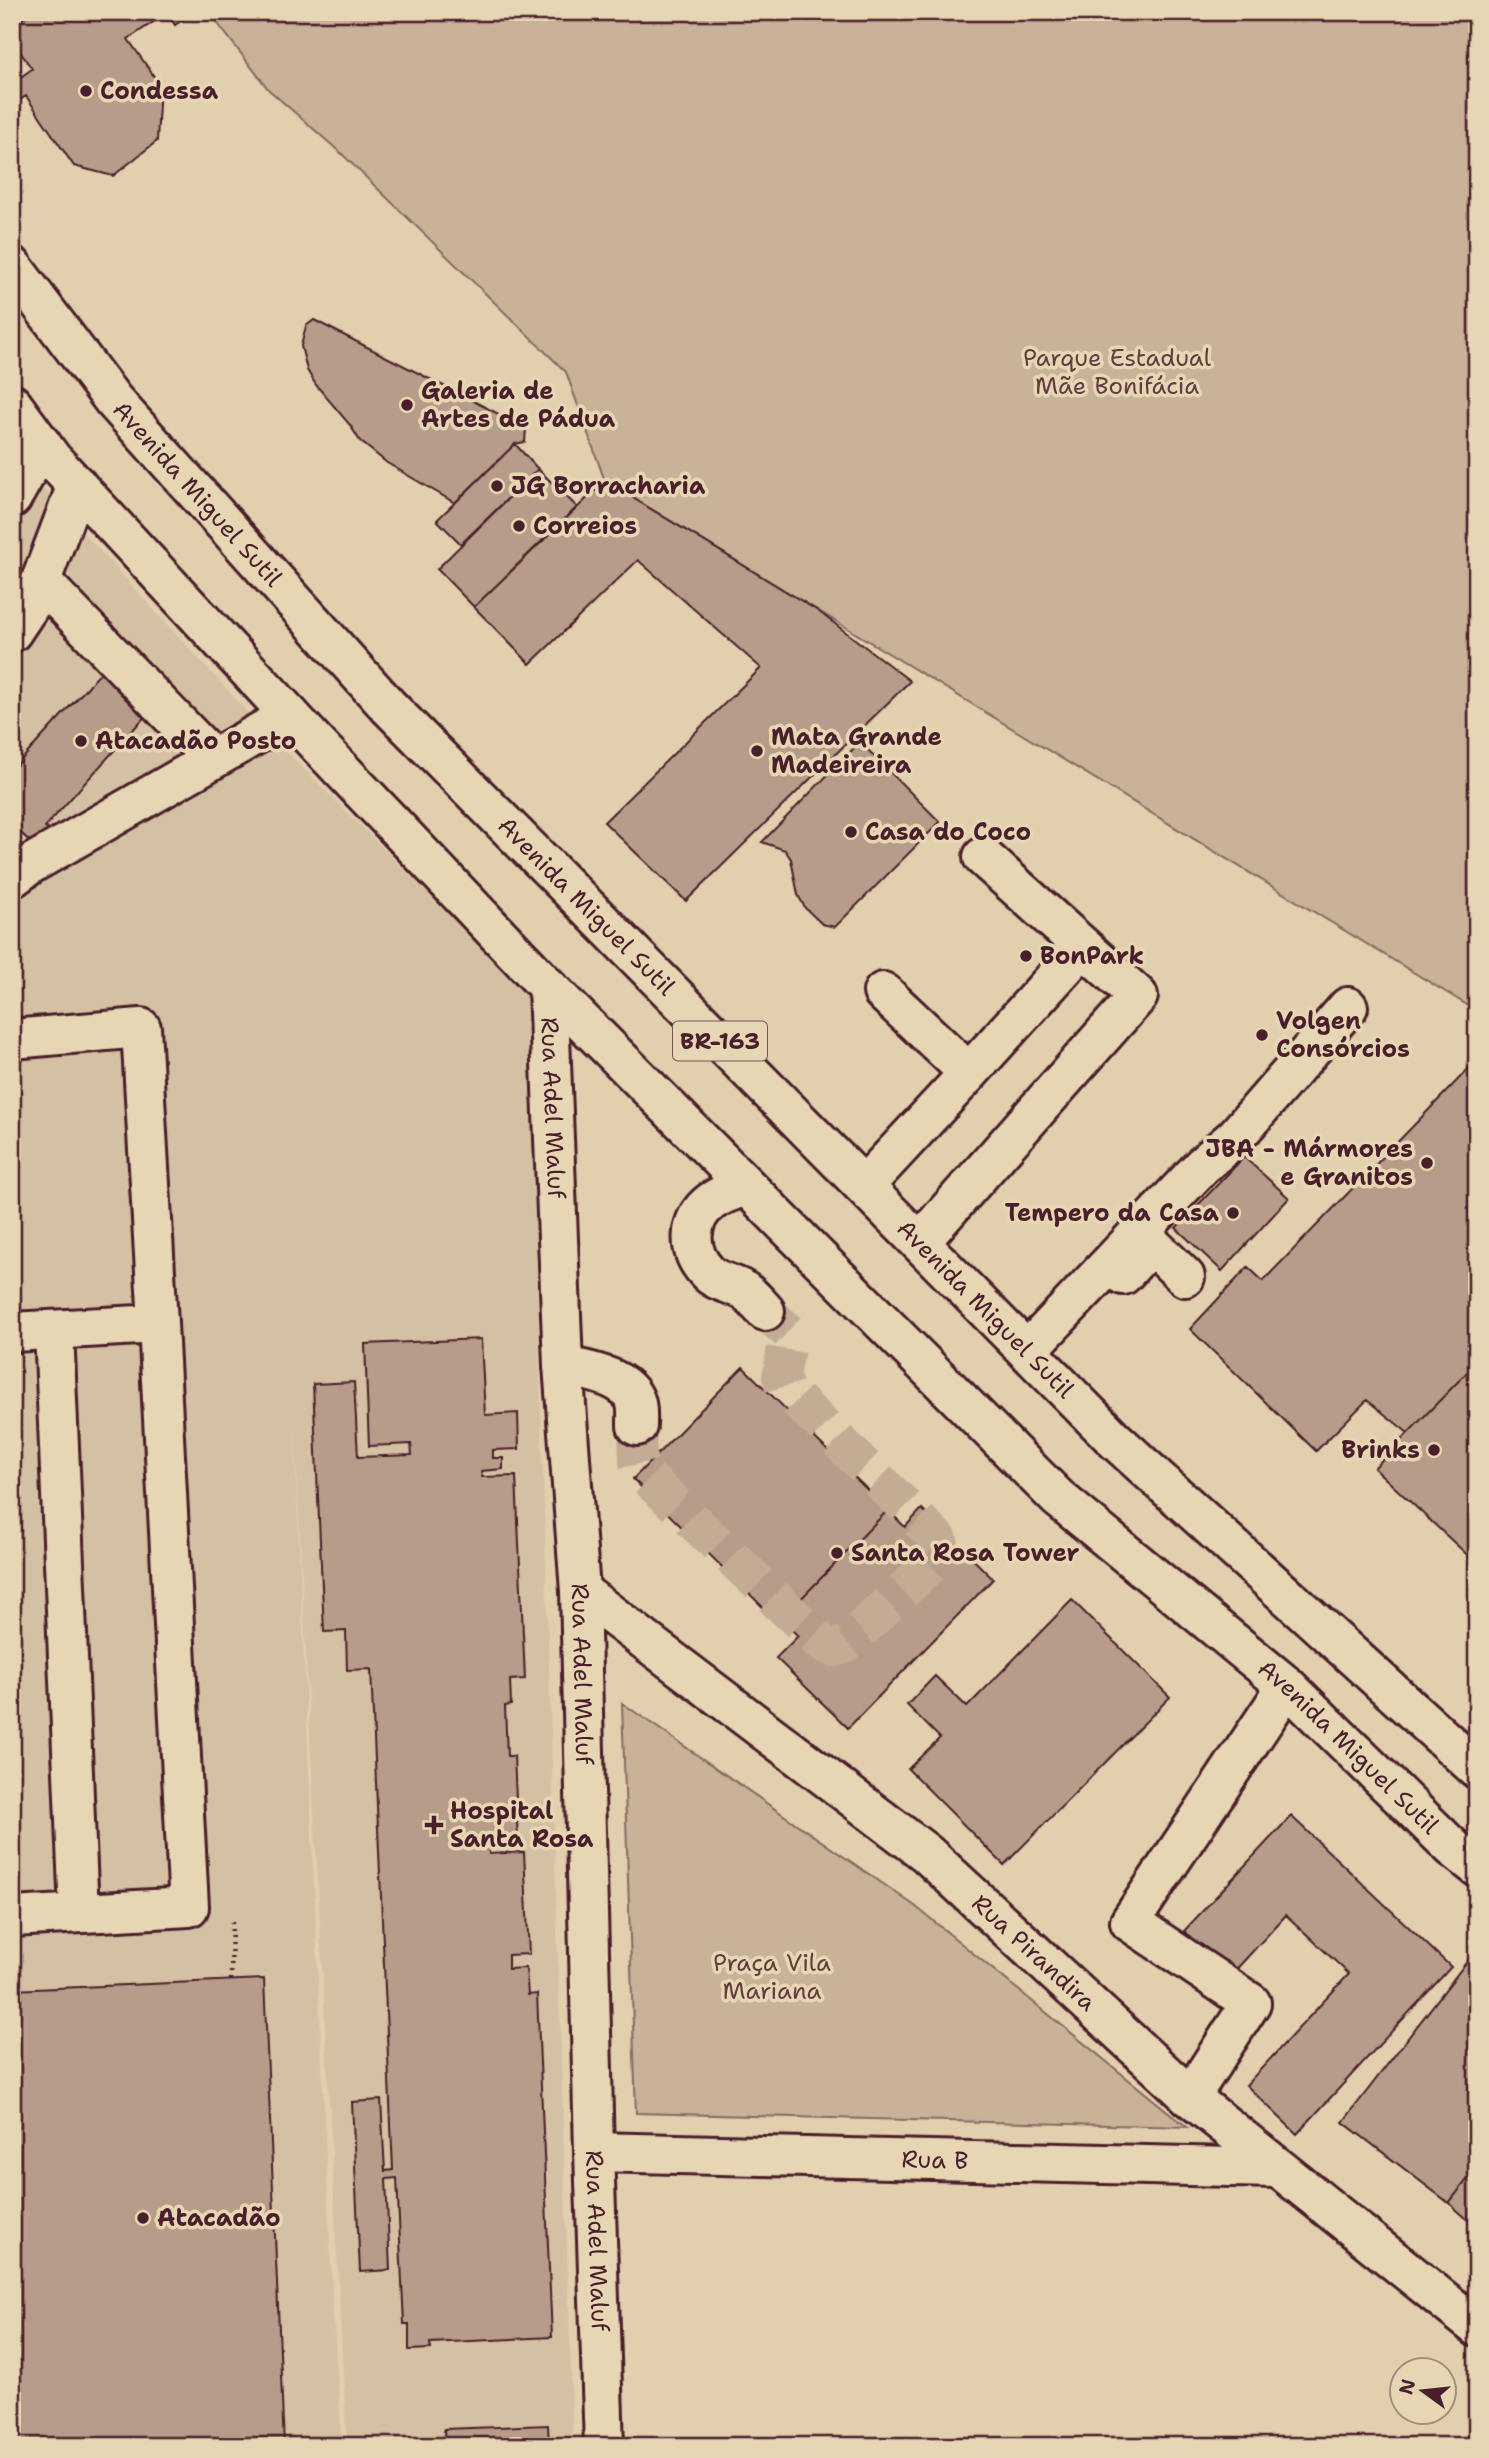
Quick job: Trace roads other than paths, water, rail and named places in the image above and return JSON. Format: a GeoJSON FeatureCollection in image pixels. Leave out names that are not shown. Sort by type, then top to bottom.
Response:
{"type":"FeatureCollection","features":[{"type":"Feature","properties":{"kind":"main road","name":"Avenida Miguel Sutil"},"geometry":{"type":"LineString","coordinates":[[12,266],[113,400],[388,706],[1115,1440],[1477,1769]]}},
{"type":"Feature","properties":{"kind":"main road","name":"Avenida Miguel Sutil"},"geometry":{"type":"LineString","coordinates":[[23,423],[290,715],[548,987],[1058,1498],[1287,1686],[1452,1847],[1477,1867]]}},
{"type":"Feature","properties":{"kind":"main road"},"geometry":{"type":"LineString","coordinates":[[12,498],[23,423]]}},
{"type":"Feature","properties":{"kind":"main road"},"geometry":{"type":"LineString","coordinates":[[12,632],[34,599],[77,485]]}},
{"type":"Feature","properties":{"kind":"main road"},"geometry":{"type":"LineString","coordinates":[[41,581],[213,759]]}},
{"type":"Feature","properties":{"kind":"main road"},"geometry":{"type":"LineString","coordinates":[[12,877],[31,863],[290,715]]}},
{"type":"Feature","properties":{"kind":"main road"},"geometry":{"type":"LineString","coordinates":[[920,1242],[1138,996],[983,856]]}},
{"type":"Feature","properties":{"kind":"main road"},"geometry":{"type":"LineString","coordinates":[[864,1186],[1083,947]]}},
{"type":"Feature","properties":{"kind":"main road","name":"Rua Adel Maluf"},"geometry":{"type":"LineString","coordinates":[[548,987],[562,1365],[580,1591],[604,2446]]}},
{"type":"Feature","properties":{"kind":"main road"},"geometry":{"type":"LineString","coordinates":[[883,992],[969,1073]]}},
{"type":"Feature","properties":{"kind":"main road"},"geometry":{"type":"LineString","coordinates":[[1033,1357],[1202,1166],[1236,1136],[1348,1007]]}},
{"type":"Feature","properties":{"kind":"main road"},"geometry":{"type":"LineString","coordinates":[[12,1039],[141,1028],[189,1907],[12,1917]]}},
{"type":"Feature","properties":{"kind":"main road"},"geometry":{"type":"LineString","coordinates":[[746,1186],[710,1202],[698,1215],[692,1232],[692,1244],[697,1260],[709,1275],[742,1289],[765,1311]]}},
{"type":"Feature","properties":{"kind":"main road"},"geometry":{"type":"LineString","coordinates":[[1033,1357],[1151,1244],[1185,1277]]}},
{"type":"Feature","properties":{"kind":"main road"},"geometry":{"type":"LineString","coordinates":[[12,1332],[158,1324]]}},
{"type":"Feature","properties":{"kind":"main road"},"geometry":{"type":"LineString","coordinates":[[54,1330],[79,1913]]}},
{"type":"Feature","properties":{"kind":"main road"},"geometry":{"type":"LineString","coordinates":[[562,1365],[605,1377],[624,1386],[635,1399],[637,1426]]}},
{"type":"Feature","properties":{"kind":"main road","name":"Rua Pirandira"},"geometry":{"type":"LineString","coordinates":[[580,1591],[926,1853],[1189,2097],[1477,2327]]}},
{"type":"Feature","properties":{"kind":"main road"},"geometry":{"type":"LineString","coordinates":[[1189,2097],[1251,2003],[1130,1922],[1287,1686]]}},
{"type":"Feature","properties":{"kind":"main road","name":"Rua B"},"geometry":{"type":"LineString","coordinates":[[594,2152],[1275,2168]]}},
{"type":"Feature","properties":{"kind":"tunnel"},"geometry":{"type":"LineString","coordinates":[[637,1426],[640,1471],[823,1644],[834,1648],[844,1645],[936,1560],[941,1551],[939,1540],[784,1387],[781,1376],[789,1332],[765,1311]]}},
{"type":"Feature","properties":{"kind":"place","name":"Condessa"},"geometry":{"type":"Point","coordinates":[86,91]}},
{"type":"Feature","properties":{"kind":"place","name":"Galeria de Artes de Pádua"},"geometry":{"type":"Point","coordinates":[407,405]}},
{"type":"Feature","properties":{"kind":"place","name":"JG Borracharia"},"geometry":{"type":"Point","coordinates":[497,486]}},
{"type":"Feature","properties":{"kind":"place","name":"Correios"},"geometry":{"type":"Point","coordinates":[519,526]}},
{"type":"Feature","properties":{"kind":"place","name":"Atacadão Posto"},"geometry":{"type":"Point","coordinates":[81,741]}},
{"type":"Feature","properties":{"kind":"place","name":"Mata Grande Madeireira"},"geometry":{"type":"Point","coordinates":[757,751]}},
{"type":"Feature","properties":{"kind":"place","name":"Casa do Coco"},"geometry":{"type":"Point","coordinates":[851,832]}},
{"type":"Feature","properties":{"kind":"place","name":"BonPark"},"geometry":{"type":"Point","coordinates":[1026,956]}},
{"type":"Feature","properties":{"kind":"place","name":"Volgen Consórcios"},"geometry":{"type":"Point","coordinates":[1262,1035]}},
{"type":"Feature","properties":{"kind":"place","name":"JBA - Mármores e Granitos"},"geometry":{"type":"Point","coordinates":[1427,1163]}},
{"type":"Feature","properties":{"kind":"place","name":"Tempero da Casa"},"geometry":{"type":"Point","coordinates":[1233,1213]}},
{"type":"Feature","properties":{"kind":"place","name":"Brinks"},"geometry":{"type":"Point","coordinates":[1434,1450]}},
{"type":"Feature","properties":{"kind":"place","name":"Santa Rosa Tower"},"geometry":{"type":"Point","coordinates":[837,1553]}},
{"type":"Feature","properties":{"kind":"place","name":"Hospital Santa Rosa"},"geometry":{"type":"Point","coordinates":[434,1825]}},
{"type":"Feature","properties":{"kind":"place","name":"Atacadão"},"geometry":{"type":"Point","coordinates":[143,2218]}},
{"type":"Feature","properties":{"kind":"park label","name":"Parque Estadual Mãe Bonifácia"},"geometry":{"type":"Point","coordinates":[1117,372]}},
{"type":"Feature","properties":{"kind":"park label","name":"Praça Vila Mariana"},"geometry":{"type":"Point","coordinates":[772,1977]}}]}
